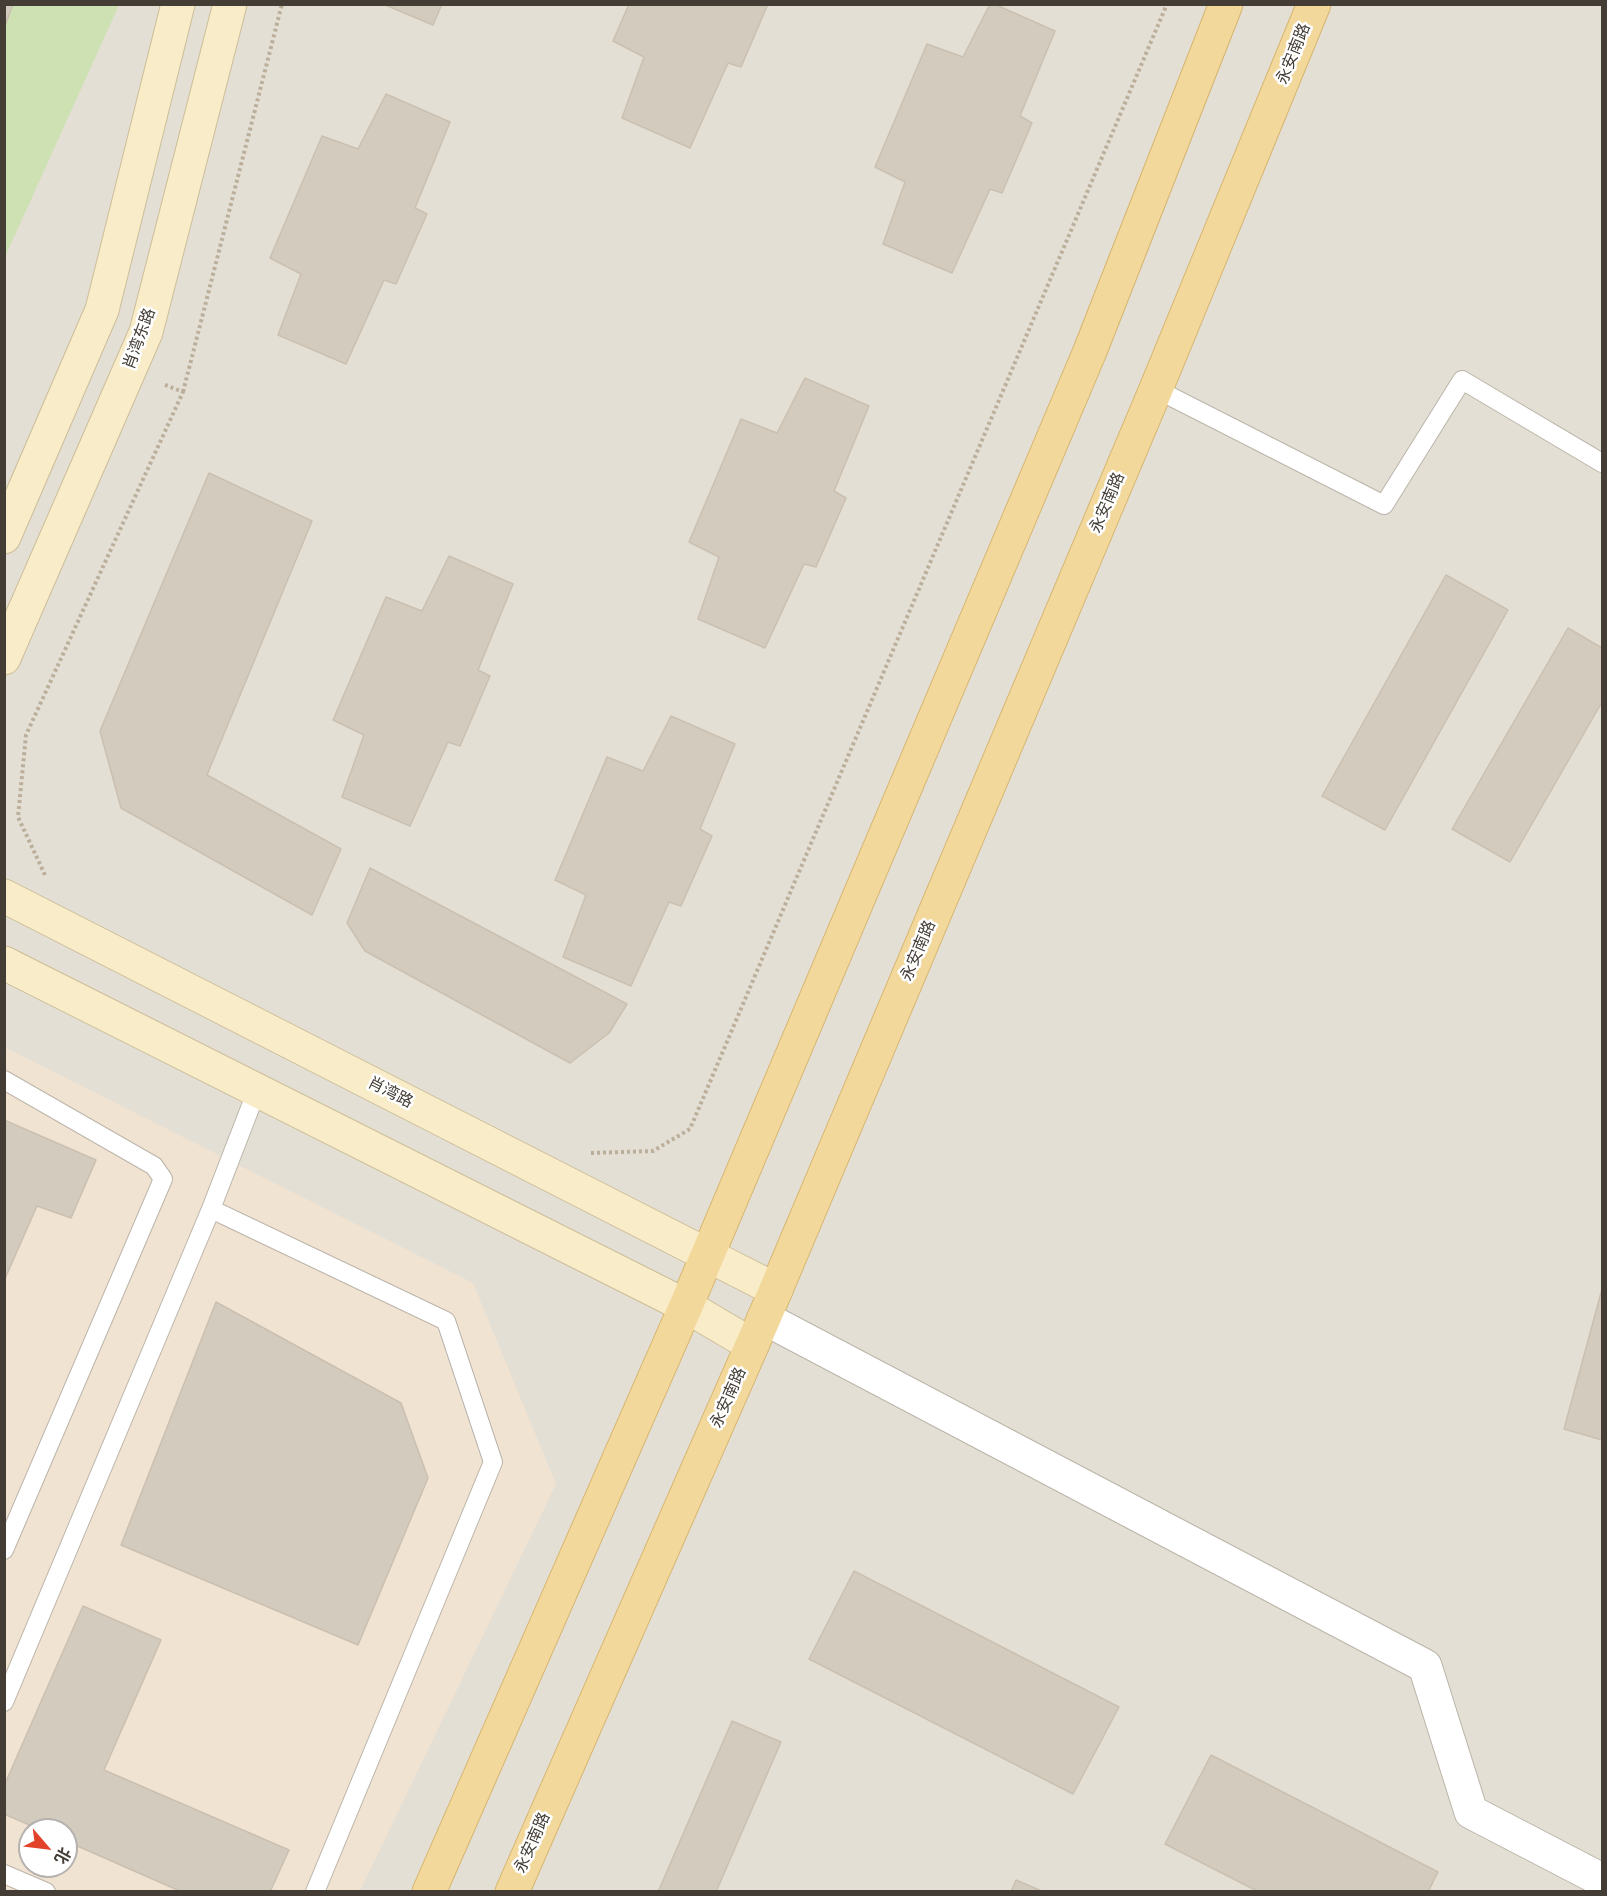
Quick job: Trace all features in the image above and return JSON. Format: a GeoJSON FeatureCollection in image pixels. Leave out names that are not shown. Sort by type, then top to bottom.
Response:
{"type":"FeatureCollection","features":[{"type":"Feature","properties":{"kind":"main road"},"geometry":{"type":"LineString","coordinates":[[429,1892],[686,1306],[1090,351],[1226,4]]}},
{"type":"Feature","properties":{"kind":"main road","name":"永安南路"},"geometry":{"type":"LineString","coordinates":[[512,1892],[764,1318],[1156,389],[1314,4]]}},
{"type":"Feature","properties":{"kind":"street"},"geometry":{"type":"LineString","coordinates":[[4,537],[102,310],[178,4]]}},
{"type":"Feature","properties":{"kind":"street","name":"肖湾东路"},"geometry":{"type":"LineString","coordinates":[[4,658],[146,332],[230,4]]}},
{"type":"Feature","properties":{"kind":"street","name":"肖湾路"},"geometry":{"type":"LineString","coordinates":[[4,896],[707,1256],[764,1318]]}},
{"type":"Feature","properties":{"kind":"street"},"geometry":{"type":"LineString","coordinates":[[4,963],[686,1306],[764,1318],[1425,1666],[1471,1812],[1602,1880]]}},
{"type":"Feature","properties":{"kind":"lane"},"geometry":{"type":"LineString","coordinates":[[1156,389],[1384,505],[1462,380],[1602,463]]}},
{"type":"Feature","properties":{"kind":"lane"},"geometry":{"type":"LineString","coordinates":[[4,1080],[154,1166],[163,1179],[4,1550]]}},
{"type":"Feature","properties":{"kind":"lane"},"geometry":{"type":"LineString","coordinates":[[4,1702],[211,1209],[257,1090]]}},
{"type":"Feature","properties":{"kind":"lane"},"geometry":{"type":"LineString","coordinates":[[211,1209],[446,1321],[494,1462],[315,1892]]}},
{"type":"Feature","properties":{"kind":"lane"},"geometry":{"type":"LineString","coordinates":[[4,1874],[46,1892]]}},
{"type":"Feature","properties":{"kind":"path"},"geometry":{"type":"LineString","coordinates":[[55,880],[44,875],[18,817],[26,735],[183,392],[282,4]]}},
{"type":"Feature","properties":{"kind":"path"},"geometry":{"type":"LineString","coordinates":[[590,1153],[653,1151],[690,1129],[1167,4]]}},
{"type":"Feature","properties":{"kind":"path"},"geometry":{"type":"LineString","coordinates":[[129,369],[183,392]]}},
{"type":"Feature","properties":{"kind":"shaded area"},"geometry":{"type":"Polygon","coordinates":[[[5,5],[1602,5],[1602,1891],[5,1892],[5,5]]]}},
{"type":"Feature","properties":{"kind":"shaded area"},"geometry":{"type":"Polygon","coordinates":[[[4,1047],[473,1283],[556,1484],[360,1891],[5,1891],[4,1047]]]}},
{"type":"Feature","properties":{"kind":"green space"},"geometry":{"type":"Polygon","coordinates":[[[5,5],[119,5],[5,257],[5,5]]]}},
{"type":"Feature","properties":{"kind":"building"},"geometry":{"type":"Polygon","coordinates":[[[4,4],[13,4],[4,29],[4,4]]]}},
{"type":"Feature","properties":{"kind":"building"},"geometry":{"type":"Polygon","coordinates":[[[383,4],[442,4],[433,25],[383,4]]]}},
{"type":"Feature","properties":{"kind":"building"},"geometry":{"type":"Polygon","coordinates":[[[629,4],[768,4],[741,67],[728,63],[690,148],[622,118],[644,57],[613,41],[629,4]]]}},
{"type":"Feature","properties":{"kind":"building"},"geometry":{"type":"Polygon","coordinates":[[[990,4],[1055,31],[1020,116],[1032,123],[1002,193],[990,189],[952,273],[883,244],[905,182],[875,167],[927,44],[963,57],[990,4]]]}},
{"type":"Feature","properties":{"kind":"building"},"geometry":{"type":"Polygon","coordinates":[[[386,94],[450,122],[415,208],[427,214],[396,284],[384,280],[346,364],[278,335],[301,274],[270,258],[322,136],[358,149],[386,94]]]}},
{"type":"Feature","properties":{"kind":"building"},"geometry":{"type":"Polygon","coordinates":[[[805,378],[869,406],[834,491],[846,498],[816,567],[804,564],[765,648],[698,619],[719,557],[689,542],[741,419],[777,433],[805,378]]]}},
{"type":"Feature","properties":{"kind":"building"},"geometry":{"type":"Polygon","coordinates":[[[209,473],[312,521],[207,775],[341,849],[312,915],[121,808],[100,731],[209,473]]]}},
{"type":"Feature","properties":{"kind":"building"},"geometry":{"type":"Polygon","coordinates":[[[449,556],[513,584],[478,670],[490,676],[460,746],[448,742],[410,826],[342,797],[364,735],[333,720],[386,597],[422,611],[449,556]]]}},
{"type":"Feature","properties":{"kind":"building"},"geometry":{"type":"Polygon","coordinates":[[[1446,575],[1508,610],[1385,830],[1322,796],[1446,575]]]}},
{"type":"Feature","properties":{"kind":"building"},"geometry":{"type":"Polygon","coordinates":[[[1568,628],[1602,648],[1602,702],[1510,862],[1452,829],[1568,628]]]}},
{"type":"Feature","properties":{"kind":"building"},"geometry":{"type":"Polygon","coordinates":[[[671,716],[735,744],[700,829],[712,836],[681,906],[669,902],[631,986],[563,957],[586,895],[555,880],[607,757],[643,771],[671,716]]]}},
{"type":"Feature","properties":{"kind":"building"},"geometry":{"type":"Polygon","coordinates":[[[370,868],[627,1004],[609,1033],[570,1063],[365,951],[347,923],[370,868]]]}},
{"type":"Feature","properties":{"kind":"building"},"geometry":{"type":"Polygon","coordinates":[[[4,1120],[96,1160],[71,1218],[37,1206],[4,1281],[4,1120]]]}},
{"type":"Feature","properties":{"kind":"building"},"geometry":{"type":"Polygon","coordinates":[[[1602,1289],[1602,1440],[1564,1429],[1602,1289]]]}},
{"type":"Feature","properties":{"kind":"building"},"geometry":{"type":"Polygon","coordinates":[[[216,1302],[401,1403],[428,1478],[358,1645],[121,1545],[216,1302]]]}},
{"type":"Feature","properties":{"kind":"building"},"geometry":{"type":"Polygon","coordinates":[[[854,1571],[1119,1707],[1073,1794],[809,1659],[854,1571]]]}},
{"type":"Feature","properties":{"kind":"building"},"geometry":{"type":"Polygon","coordinates":[[[83,1606],[161,1640],[104,1770],[289,1850],[270,1892],[182,1892],[78,1846],[78,1818],[18,1818],[18,1820],[4,1814],[4,1786],[83,1606]]]}},
{"type":"Feature","properties":{"kind":"building"},"geometry":{"type":"Polygon","coordinates":[[[732,1721],[781,1742],[716,1892],[658,1892],[732,1721]]]}},
{"type":"Feature","properties":{"kind":"building"},"geometry":{"type":"Polygon","coordinates":[[[1211,1755],[1438,1872],[1428,1892],[1259,1892],[1165,1844],[1211,1755]]]}},
{"type":"Feature","properties":{"kind":"building"},"geometry":{"type":"Polygon","coordinates":[[[1016,1880],[1044,1892],[1011,1892],[1016,1880]]]}}]}
